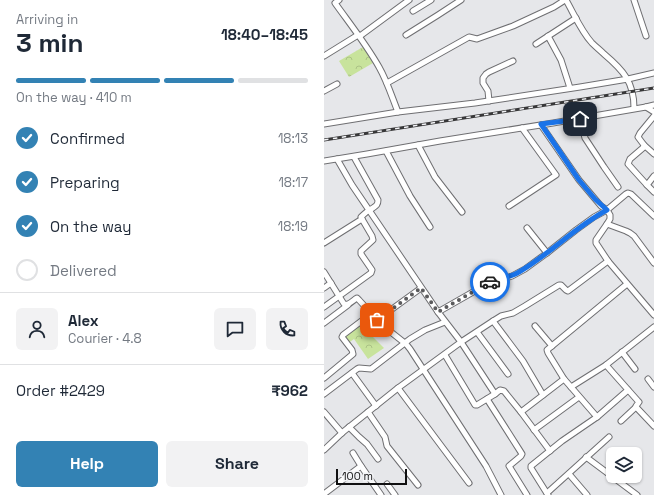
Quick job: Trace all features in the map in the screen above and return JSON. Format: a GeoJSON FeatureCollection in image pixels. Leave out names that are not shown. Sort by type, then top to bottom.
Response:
{"type":"FeatureCollection","features":[{"type":"Feature","properties":{"kind":"street"},"geometry":{"type":"LineString","coordinates":[[324,56],[359,35],[409,0]]}},
{"type":"Feature","properties":{"kind":"street"},"geometry":{"type":"LineString","coordinates":[[413,11],[431,0]]}},
{"type":"Feature","properties":{"kind":"street"},"geometry":{"type":"LineString","coordinates":[[406,35],[461,0]]}},
{"type":"Feature","properties":{"kind":"street"},"geometry":{"type":"LineString","coordinates":[[387,83],[469,37],[477,39],[512,26],[566,0],[592,43],[628,79],[633,92],[634,108]]}},
{"type":"Feature","properties":{"kind":"street"},"geometry":{"type":"LineString","coordinates":[[634,0],[646,36]]}},
{"type":"Feature","properties":{"kind":"street"},"geometry":{"type":"LineString","coordinates":[[336,1],[379,67],[398,112]]}},
{"type":"Feature","properties":{"kind":"street"},"geometry":{"type":"LineString","coordinates":[[536,44],[576,18]]}},
{"type":"Feature","properties":{"kind":"street"},"geometry":{"type":"LineString","coordinates":[[548,36],[561,60],[570,88]]}},
{"type":"Feature","properties":{"kind":"street"},"geometry":{"type":"LineString","coordinates":[[490,101],[488,91],[483,83],[483,78],[489,72],[513,61]]}},
{"type":"Feature","properties":{"kind":"street"},"geometry":{"type":"LineString","coordinates":[[324,124],[398,112],[490,101],[628,79],[654,73]]}},
{"type":"Feature","properties":{"kind":"street"},"geometry":{"type":"LineString","coordinates":[[324,91],[337,84]]}},
{"type":"Feature","properties":{"kind":"street"},"geometry":{"type":"LineString","coordinates":[[324,161],[541,124],[580,119],[654,105]]}},
{"type":"Feature","properties":{"kind":"street"},"geometry":{"type":"LineString","coordinates":[[646,107],[654,112]]}},
{"type":"Feature","properties":{"kind":"street"},"geometry":{"type":"LineString","coordinates":[[654,116],[638,137],[654,154]]}},
{"type":"Feature","properties":{"kind":"street"},"geometry":{"type":"LineString","coordinates":[[580,119],[585,138],[618,187]]}},
{"type":"Feature","properties":{"kind":"street"},"geometry":{"type":"LineString","coordinates":[[541,124],[579,180],[610,215],[607,224],[596,240],[596,243],[608,261],[654,315]]}},
{"type":"Feature","properties":{"kind":"street"},"geometry":{"type":"LineString","coordinates":[[509,206],[556,175],[522,128]]}},
{"type":"Feature","properties":{"kind":"street"},"geometry":{"type":"LineString","coordinates":[[418,145],[435,177],[462,212]]}},
{"type":"Feature","properties":{"kind":"street"},"geometry":{"type":"LineString","coordinates":[[644,145],[643,148],[630,159],[628,164],[654,192]]}},
{"type":"Feature","properties":{"kind":"street"},"geometry":{"type":"LineString","coordinates":[[386,151],[410,196],[430,227]]}},
{"type":"Feature","properties":{"kind":"street"},"geometry":{"type":"LineString","coordinates":[[324,243],[362,219],[361,217],[378,205],[378,200],[354,156]]}},
{"type":"Feature","properties":{"kind":"street"},"geometry":{"type":"LineString","coordinates":[[337,160],[421,288],[461,342],[495,394]]}},
{"type":"Feature","properties":{"kind":"street"},"geometry":{"type":"LineString","coordinates":[[647,185],[654,176]]}},
{"type":"Feature","properties":{"kind":"street"},"geometry":{"type":"LineString","coordinates":[[438,312],[492,281],[512,276],[517,273],[547,253],[594,217],[607,210],[628,193],[631,194],[654,216]]}},
{"type":"Feature","properties":{"kind":"street"},"geometry":{"type":"LineString","coordinates":[[324,306],[371,273],[372,270],[361,254],[361,251],[372,240],[372,236],[362,219]]}},
{"type":"Feature","properties":{"kind":"street"},"geometry":{"type":"LineString","coordinates":[[607,224],[630,233],[654,263]]}},
{"type":"Feature","properties":{"kind":"street"},"geometry":{"type":"LineString","coordinates":[[527,228],[547,253]]}},
{"type":"Feature","properties":{"kind":"street"},"geometry":{"type":"LineString","coordinates":[[325,447],[398,388],[461,342],[501,316],[513,313],[561,284],[568,291],[608,261]]}},
{"type":"Feature","properties":{"kind":"street"},"geometry":{"type":"LineString","coordinates":[[324,272],[344,304],[349,304]]}},
{"type":"Feature","properties":{"kind":"street"},"geometry":{"type":"LineString","coordinates":[[324,288],[331,283]]}},
{"type":"Feature","properties":{"kind":"street"},"geometry":{"type":"LineString","coordinates":[[597,417],[564,380],[547,350],[627,284]]}},
{"type":"Feature","properties":{"kind":"street"},"geometry":{"type":"LineString","coordinates":[[377,320],[421,288]]}},
{"type":"Feature","properties":{"kind":"street"},"geometry":{"type":"LineString","coordinates":[[324,323],[357,298],[363,303],[385,328],[410,349],[486,466],[501,495]]}},
{"type":"Feature","properties":{"kind":"street"},"geometry":{"type":"LineString","coordinates":[[324,369],[326,376],[353,354],[352,350],[342,337],[372,313]]}},
{"type":"Feature","properties":{"kind":"street"},"geometry":{"type":"LineString","coordinates":[[493,321],[523,362],[543,395]]}},
{"type":"Feature","properties":{"kind":"street"},"geometry":{"type":"LineString","coordinates":[[324,394],[359,368],[371,369],[416,335],[445,322]]}},
{"type":"Feature","properties":{"kind":"street"},"geometry":{"type":"LineString","coordinates":[[535,326],[552,346]]}},
{"type":"Feature","properties":{"kind":"street"},"geometry":{"type":"LineString","coordinates":[[571,387],[606,365],[654,326]]}},
{"type":"Feature","properties":{"kind":"street"},"geometry":{"type":"LineString","coordinates":[[477,332],[508,374]]}},
{"type":"Feature","properties":{"kind":"street"},"geometry":{"type":"LineString","coordinates":[[622,352],[635,369]]}},
{"type":"Feature","properties":{"kind":"street"},"geometry":{"type":"LineString","coordinates":[[445,355],[475,405],[500,390],[504,391],[550,451]]}},
{"type":"Feature","properties":{"kind":"street"},"geometry":{"type":"LineString","coordinates":[[606,365],[638,401],[638,404],[621,420]]}},
{"type":"Feature","properties":{"kind":"street"},"geometry":{"type":"LineString","coordinates":[[352,373],[376,406]]}},
{"type":"Feature","properties":{"kind":"street"},"geometry":{"type":"LineString","coordinates":[[648,379],[654,387]]}},
{"type":"Feature","properties":{"kind":"street"},"geometry":{"type":"LineString","coordinates":[[521,412],[564,380]]}},
{"type":"Feature","properties":{"kind":"street"},"geometry":{"type":"LineString","coordinates":[[398,388],[469,483]]}},
{"type":"Feature","properties":{"kind":"street"},"geometry":{"type":"LineString","coordinates":[[609,436],[548,494],[531,468],[531,466],[550,451],[597,417],[628,390]]}},
{"type":"Feature","properties":{"kind":"street"},"geometry":{"type":"LineString","coordinates":[[534,430],[579,397]]}},
{"type":"Feature","properties":{"kind":"street"},"geometry":{"type":"LineString","coordinates":[[487,399],[522,454],[509,466],[527,495]]}},
{"type":"Feature","properties":{"kind":"street"},"geometry":{"type":"LineString","coordinates":[[636,406],[654,426]]}},
{"type":"Feature","properties":{"kind":"street"},"geometry":{"type":"LineString","coordinates":[[324,412],[342,433]]}},
{"type":"Feature","properties":{"kind":"street"},"geometry":{"type":"LineString","coordinates":[[368,412],[385,437],[387,446],[418,485]]}},
{"type":"Feature","properties":{"kind":"street"},"geometry":{"type":"LineString","coordinates":[[349,427],[367,444],[378,458]]}},
{"type":"Feature","properties":{"kind":"street"},"geometry":{"type":"LineString","coordinates":[[353,453],[381,495]]}},
{"type":"Feature","properties":{"kind":"street"},"geometry":{"type":"LineString","coordinates":[[586,457],[637,495]]}},
{"type":"Feature","properties":{"kind":"street"},"geometry":{"type":"LineString","coordinates":[[324,494],[361,466]]}},
{"type":"Feature","properties":{"kind":"street"},"geometry":{"type":"LineString","coordinates":[[569,474],[587,495]]}},
{"type":"Feature","properties":{"kind":"street"},"geometry":{"type":"LineString","coordinates":[[387,484],[395,495]]}},
{"type":"Feature","properties":{"kind":"green space"},"geometry":{"type":"Polygon","coordinates":[[[363,47],[373,63],[349,77],[339,61],[363,47]]]}},
{"type":"Feature","properties":{"kind":"green space"},"geometry":{"type":"Polygon","coordinates":[[[358,322],[384,348],[368,359],[354,339],[347,344],[340,335],[358,322]]]}},
{"type":"Feature","properties":{"kind":"railway"},"geometry":{"type":"LineString","coordinates":[[324,140],[654,88]]}},
{"type":"Feature","properties":{"kind":"way so far"},"geometry":{"type":"LineString","coordinates":[[377,320],[421,288],[436,311],[439,312],[490,282]]}},
{"type":"Feature","properties":{"kind":"route"},"geometry":{"type":"LineString","coordinates":[[490,282],[512,276],[525,269],[594,217],[607,210],[601,206],[579,180],[541,124],[580,119]]}}]}
